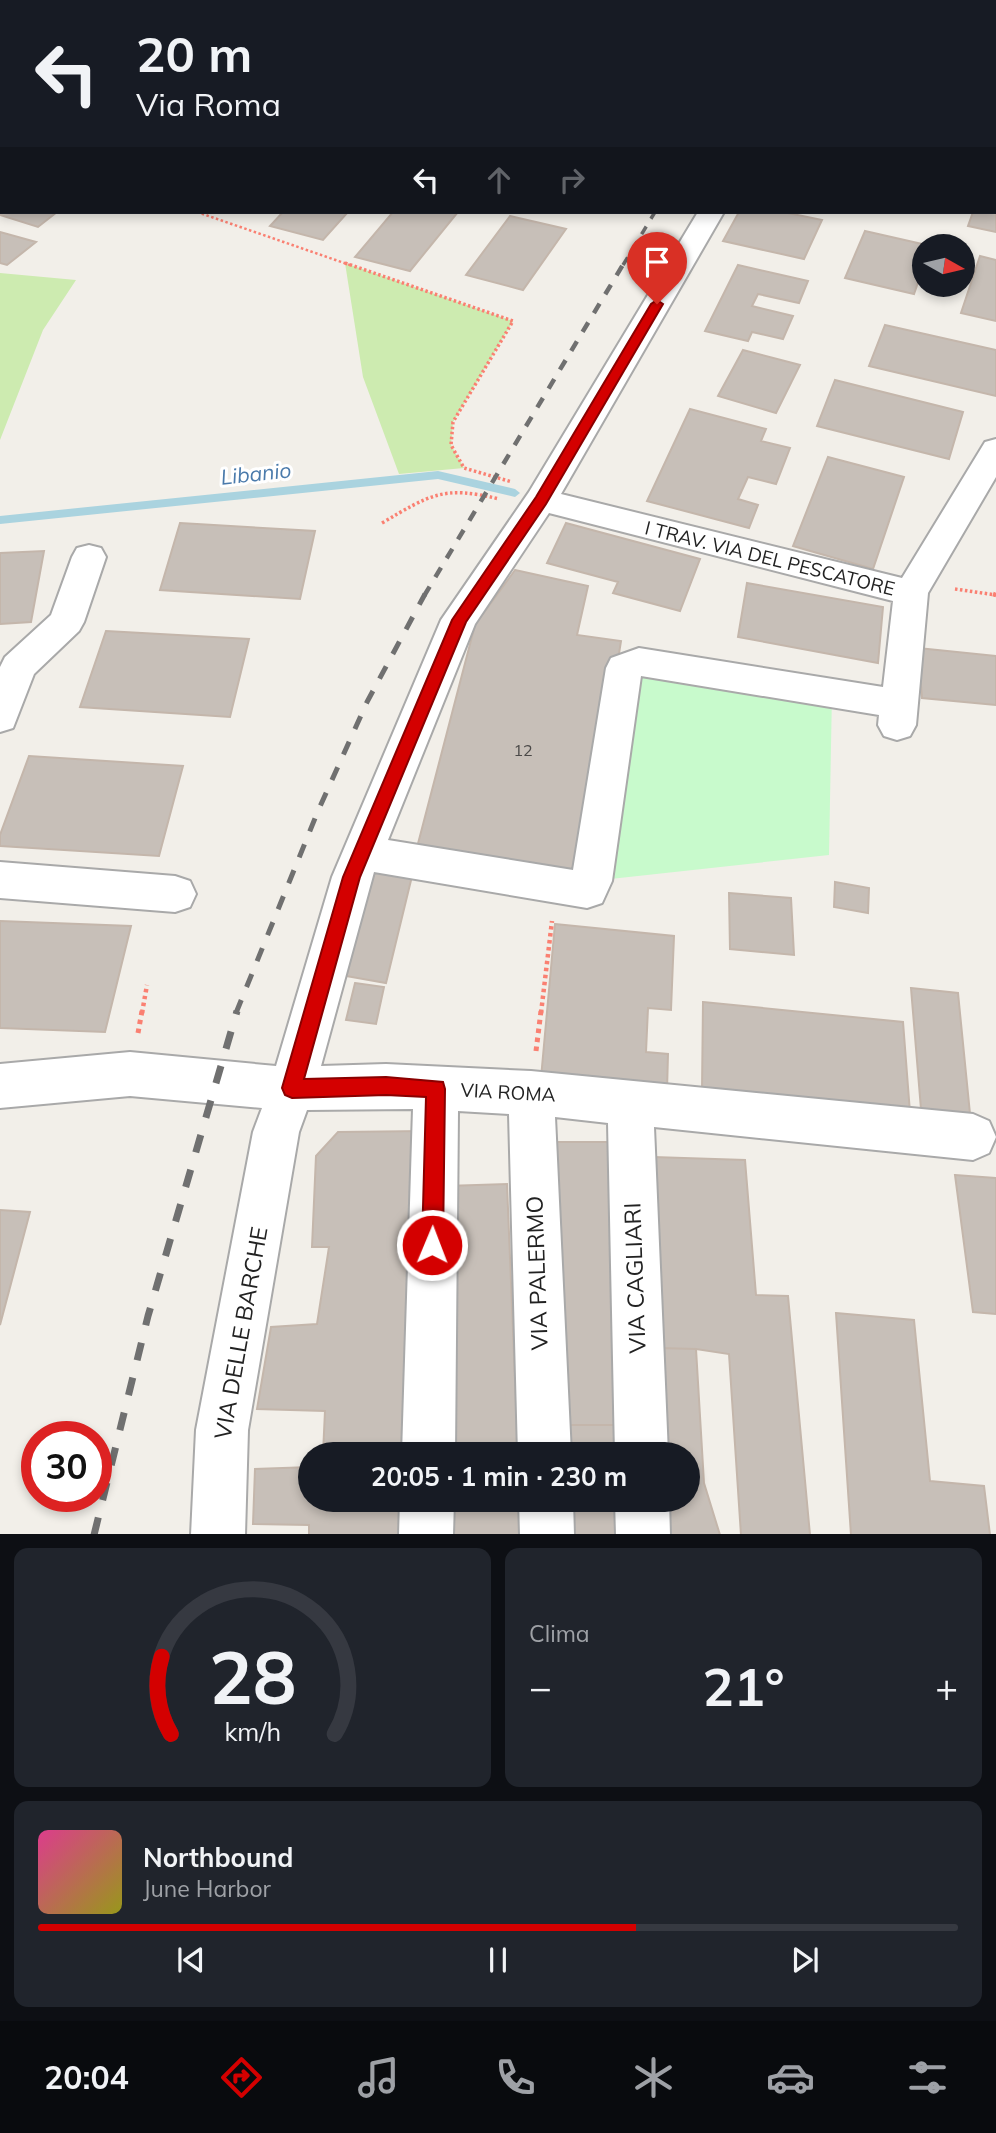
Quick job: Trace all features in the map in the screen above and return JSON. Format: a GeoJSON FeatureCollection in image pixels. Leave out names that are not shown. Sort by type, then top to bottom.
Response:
{"type":"FeatureCollection","features":[{"type":"Feature","properties":{"kind":"street","name":"VIA DELLE BARCHE"},"geometry":{"type":"LineString","coordinates":[[218,1534],[222,1430],[284,1110],[352,877],[459,620],[541,500],[710,214]]}},
{"type":"Feature","properties":{"kind":"street"},"geometry":{"type":"LineString","coordinates":[[911,593],[996,450]]}},
{"type":"Feature","properties":{"kind":"street","name":"I TRAV. VIA DEL PESCATORE"},"geometry":{"type":"LineString","coordinates":[[362,853],[587,890],[592,881],[624,668],[639,662],[898,714],[911,593],[541,500]]}},
{"type":"Feature","properties":{"kind":"street"},"geometry":{"type":"LineString","coordinates":[[0,717],[18,667],[66,622],[89,557]]}},
{"type":"Feature","properties":{"kind":"street"},"geometry":{"type":"LineString","coordinates":[[0,880],[175,894]]}},
{"type":"Feature","properties":{"kind":"street","name":"VIA ROMA"},"geometry":{"type":"LineString","coordinates":[[0,1086],[130,1074],[284,1110],[386,1086],[531,1093],[973,1136]]}},
{"type":"Feature","properties":{"kind":"street"},"geometry":{"type":"LineString","coordinates":[[428,1442],[436,1089]]}},
{"type":"Feature","properties":{"kind":"street","name":"VIA PALERMO"},"geometry":{"type":"LineString","coordinates":[[531,1093],[544,1442]]}},
{"type":"Feature","properties":{"kind":"street","name":"VIA CAGLIARI"},"geometry":{"type":"LineString","coordinates":[[630,1101],[641,1442]]}},
{"type":"Feature","properties":{"kind":"street"},"geometry":{"type":"LineString","coordinates":[[426,1534],[427,1512]]}},
{"type":"Feature","properties":{"kind":"street"},"geometry":{"type":"LineString","coordinates":[[546,1512],[547,1534]]}},
{"type":"Feature","properties":{"kind":"street"},"geometry":{"type":"LineString","coordinates":[[642,1512],[643,1534]]}},
{"type":"Feature","properties":{"kind":"path"},"geometry":{"type":"LineString","coordinates":[[203,214],[513,321],[453,422],[451,445],[464,468],[541,500]]}},
{"type":"Feature","properties":{"kind":"path"},"geometry":{"type":"LineString","coordinates":[[382,523],[434,492],[465,489],[541,500]]}},
{"type":"Feature","properties":{"kind":"path"},"geometry":{"type":"LineString","coordinates":[[531,1093],[553,913]]}},
{"type":"Feature","properties":{"kind":"green space"},"geometry":{"type":"Polygon","coordinates":[[[345,263],[513,321],[453,422],[451,445],[464,468],[399,474],[363,377],[345,263]]]}},
{"type":"Feature","properties":{"kind":"green space"},"geometry":{"type":"Polygon","coordinates":[[[0,273],[76,280],[43,330],[0,440],[0,273]]]}},
{"type":"Feature","properties":{"kind":"green space"},"geometry":{"type":"Polygon","coordinates":[[[624,668],[832,693],[829,855],[592,881],[624,668]]]}},
{"type":"Feature","properties":{"kind":"building"},"geometry":{"type":"Polygon","coordinates":[[[0,214],[54,214],[38,227],[0,214]]]}},
{"type":"Feature","properties":{"kind":"building"},"geometry":{"type":"Polygon","coordinates":[[[281,214],[346,214],[323,240],[270,226],[281,214]]]}},
{"type":"Feature","properties":{"kind":"building"},"geometry":{"type":"Polygon","coordinates":[[[391,214],[456,214],[410,271],[355,257],[391,214]]]}},
{"type":"Feature","properties":{"kind":"building"},"geometry":{"type":"Polygon","coordinates":[[[738,214],[793,214],[822,220],[804,259],[723,241],[738,214]]]}},
{"type":"Feature","properties":{"kind":"building"},"geometry":{"type":"Polygon","coordinates":[[[972,214],[996,214],[996,232],[968,226],[972,214]]]}},
{"type":"Feature","properties":{"kind":"building"},"geometry":{"type":"Polygon","coordinates":[[[510,216],[566,229],[523,290],[466,275],[510,216]]]}},
{"type":"Feature","properties":{"kind":"building"},"geometry":{"type":"Polygon","coordinates":[[[865,231],[912,242],[912,294],[845,278],[865,231]]]}},
{"type":"Feature","properties":{"kind":"building"},"geometry":{"type":"Polygon","coordinates":[[[0,232],[36,242],[7,265],[0,263],[0,232]]]}},
{"type":"Feature","properties":{"kind":"building"},"geometry":{"type":"Polygon","coordinates":[[[980,256],[996,260],[996,321],[961,313],[966,298],[975,298],[975,271],[980,256]]]}},
{"type":"Feature","properties":{"kind":"building"},"geometry":{"type":"Polygon","coordinates":[[[738,265],[808,281],[799,303],[758,294],[752,306],[793,316],[783,339],[752,332],[748,341],[705,331],[738,265]]]}},
{"type":"Feature","properties":{"kind":"building"},"geometry":{"type":"Polygon","coordinates":[[[885,325],[996,350],[996,396],[869,366],[885,325]]]}},
{"type":"Feature","properties":{"kind":"building"},"geometry":{"type":"Polygon","coordinates":[[[743,350],[800,365],[776,413],[718,396],[743,350]]]}},
{"type":"Feature","properties":{"kind":"building"},"geometry":{"type":"Polygon","coordinates":[[[835,380],[963,412],[949,459],[817,426],[835,380]]]}},
{"type":"Feature","properties":{"kind":"building"},"geometry":{"type":"Polygon","coordinates":[[[690,409],[766,429],[761,441],[790,448],[776,484],[748,477],[738,499],[758,505],[749,528],[647,501],[690,409]]]}},
{"type":"Feature","properties":{"kind":"building"},"geometry":{"type":"Polygon","coordinates":[[[828,457],[904,477],[873,569],[793,546],[828,457]]]}},
{"type":"Feature","properties":{"kind":"building"},"geometry":{"type":"Polygon","coordinates":[[[180,523],[315,531],[300,599],[160,590],[180,523]]]}},
{"type":"Feature","properties":{"kind":"building"},"geometry":{"type":"Polygon","coordinates":[[[566,523],[700,559],[680,611],[613,593],[618,582],[547,563],[566,523]]]}},
{"type":"Feature","properties":{"kind":"building"},"geometry":{"type":"Polygon","coordinates":[[[44,551],[31,622],[0,624],[0,553],[44,551]]]}},
{"type":"Feature","properties":{"kind":"building"},"geometry":{"type":"Polygon","coordinates":[[[515,570],[588,586],[577,635],[621,641],[582,885],[414,859],[475,625],[515,570]]]}},
{"type":"Feature","properties":{"kind":"building"},"geometry":{"type":"Polygon","coordinates":[[[747,583],[883,607],[878,663],[738,637],[747,583]]]}},
{"type":"Feature","properties":{"kind":"building"},"geometry":{"type":"Polygon","coordinates":[[[106,631],[249,639],[230,717],[80,707],[106,631]]]}},
{"type":"Feature","properties":{"kind":"building"},"geometry":{"type":"Polygon","coordinates":[[[918,648],[996,656],[996,705],[922,698],[918,648]]]}},
{"type":"Feature","properties":{"kind":"building"},"geometry":{"type":"Polygon","coordinates":[[[29,756],[183,766],[159,856],[0,846],[0,835],[29,756]]]}},
{"type":"Feature","properties":{"kind":"building"},"geometry":{"type":"Polygon","coordinates":[[[376,867],[413,872],[386,983],[346,976],[376,867]]]}},
{"type":"Feature","properties":{"kind":"building"},"geometry":{"type":"Polygon","coordinates":[[[835,882],[869,888],[868,913],[834,907],[835,882]]]}},
{"type":"Feature","properties":{"kind":"building"},"geometry":{"type":"Polygon","coordinates":[[[729,893],[791,898],[794,955],[730,949],[729,893]]]}},
{"type":"Feature","properties":{"kind":"building"},"geometry":{"type":"Polygon","coordinates":[[[0,921],[131,926],[105,1032],[0,1028],[0,921]]]}},
{"type":"Feature","properties":{"kind":"building"},"geometry":{"type":"Polygon","coordinates":[[[555,924],[674,936],[671,1010],[648,1008],[646,1052],[668,1054],[667,1091],[541,1078],[555,924]]]}},
{"type":"Feature","properties":{"kind":"building"},"geometry":{"type":"Polygon","coordinates":[[[355,983],[384,987],[376,1024],[346,1020],[355,983]]]}},
{"type":"Feature","properties":{"kind":"building"},"geometry":{"type":"Polygon","coordinates":[[[911,988],[958,993],[970,1114],[921,1109],[911,988]]]}},
{"type":"Feature","properties":{"kind":"building"},"geometry":{"type":"Polygon","coordinates":[[[703,1002],[903,1022],[910,1113],[702,1091],[703,1002]]]}},
{"type":"Feature","properties":{"kind":"building"},"geometry":{"type":"Polygon","coordinates":[[[425,1131],[417,1442],[324,1442],[325,1411],[257,1409],[271,1327],[317,1324],[329,1247],[312,1247],[316,1156],[338,1132],[425,1131]]]}},
{"type":"Feature","properties":{"kind":"building"},"geometry":{"type":"Polygon","coordinates":[[[549,1142],[615,1142],[630,1425],[556,1425],[549,1142]]]}},
{"type":"Feature","properties":{"kind":"building"},"geometry":{"type":"Polygon","coordinates":[[[653,1157],[745,1160],[756,1295],[788,1296],[810,1534],[741,1534],[729,1354],[696,1349],[658,1348],[653,1157]]]}},
{"type":"Feature","properties":{"kind":"building"},"geometry":{"type":"Polygon","coordinates":[[[955,1175],[996,1178],[996,1314],[973,1312],[955,1175]]]}},
{"type":"Feature","properties":{"kind":"building"},"geometry":{"type":"Polygon","coordinates":[[[507,1184],[518,1442],[449,1442],[446,1186],[507,1184]]]}},
{"type":"Feature","properties":{"kind":"building"},"geometry":{"type":"Polygon","coordinates":[[[0,1210],[30,1212],[0,1325],[0,1210]]]}},
{"type":"Feature","properties":{"kind":"building"},"geometry":{"type":"Polygon","coordinates":[[[836,1313],[914,1320],[930,1481],[984,1486],[990,1534],[851,1534],[836,1313]]]}},
{"type":"Feature","properties":{"kind":"building"},"geometry":{"type":"Polygon","coordinates":[[[658,1348],[696,1349],[704,1483],[720,1534],[666,1534],[665,1512],[700,1512],[700,1442],[662,1442],[658,1348]]]}},
{"type":"Feature","properties":{"kind":"building"},"geometry":{"type":"Polygon","coordinates":[[[556,1425],[630,1425],[631,1442],[557,1442],[556,1425]]]}},
{"type":"Feature","properties":{"kind":"building"},"geometry":{"type":"Polygon","coordinates":[[[298,1467],[298,1512],[416,1512],[415,1534],[309,1534],[309,1525],[253,1524],[255,1469],[298,1467]]]}},
{"type":"Feature","properties":{"kind":"building"},"geometry":{"type":"Polygon","coordinates":[[[450,1512],[520,1512],[521,1534],[450,1534],[450,1512]]]}},
{"type":"Feature","properties":{"kind":"building"},"geometry":{"type":"Polygon","coordinates":[[[561,1512],[632,1512],[633,1534],[562,1534],[561,1512]]]}},
{"type":"Feature","properties":{"kind":"waterway","name":"Libanio"},"geometry":{"type":"LineString","coordinates":[[0,520],[438,475],[515,493]]}},
{"type":"Feature","properties":{"kind":"railway"},"geometry":{"type":"LineString","coordinates":[[623,265],[654,214]]}},
{"type":"Feature","properties":{"kind":"railway"},"geometry":{"type":"LineString","coordinates":[[424,596],[624,263]]}},
{"type":"Feature","properties":{"kind":"railway"},"geometry":{"type":"LineString","coordinates":[[236,1013],[318,811],[367,702],[425,594]]}},
{"type":"Feature","properties":{"kind":"railway"},"geometry":{"type":"LineString","coordinates":[[94,1534],[148,1316],[237,1011]]}},
{"type":"Feature","properties":{"kind":"route"},"geometry":{"type":"LineString","coordinates":[[432,1245],[436,1089],[386,1086],[292,1088],[352,877],[459,620],[541,500],[657,304]]}}]}
